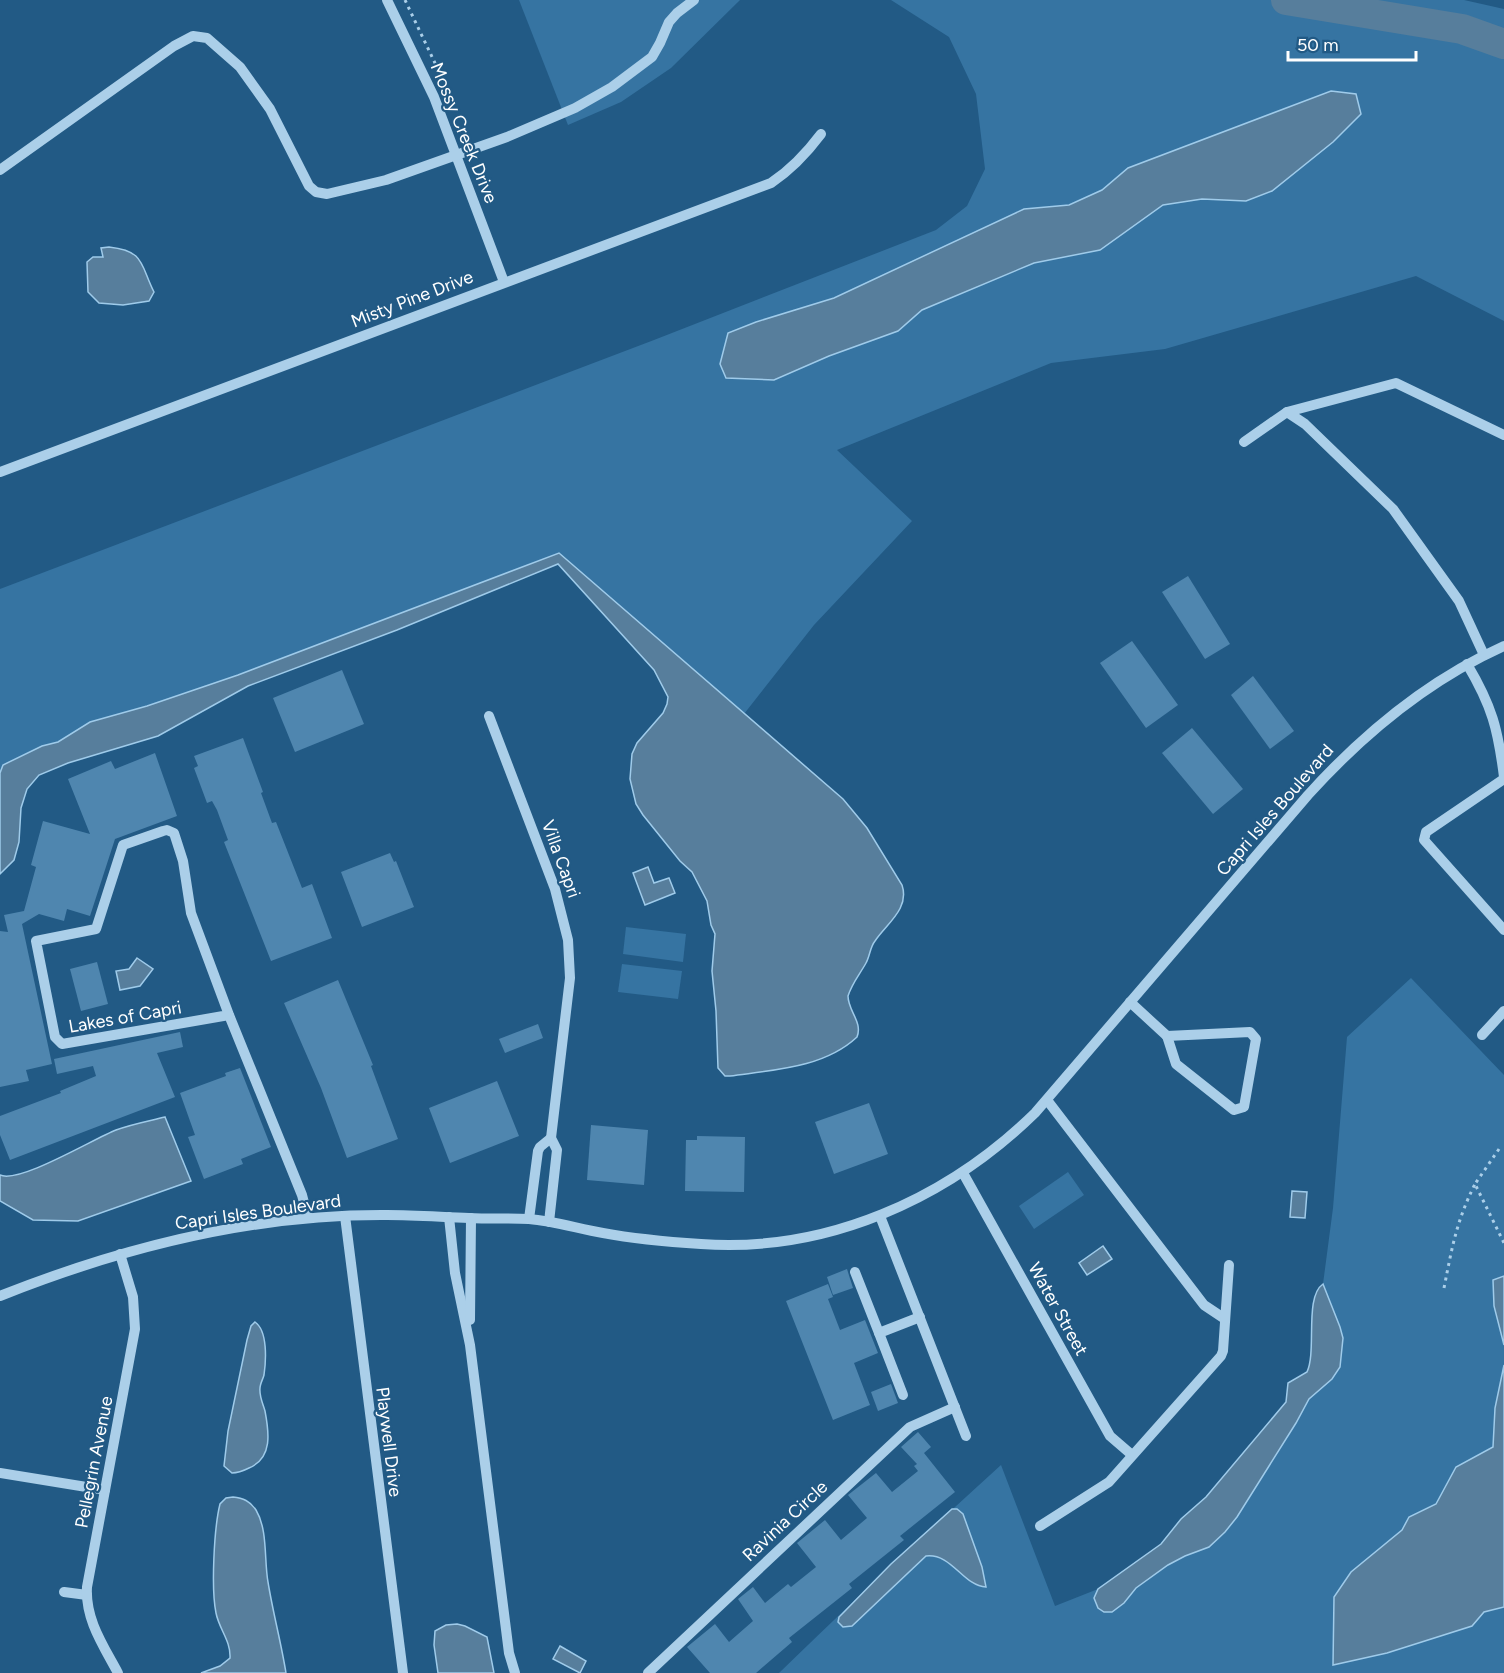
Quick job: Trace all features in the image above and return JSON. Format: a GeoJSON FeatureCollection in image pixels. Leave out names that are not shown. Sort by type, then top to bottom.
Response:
{"type":"FeatureCollection","features":[{"type":"Feature","properties":{"kind":"street","name":"Mossy Creek Drive"},"geometry":{"type":"LineString","coordinates":[[387,0],[421,70],[457,156],[504,282]]}},
{"type":"Feature","properties":{"kind":"street"},"geometry":{"type":"LineString","coordinates":[[0,170],[174,46],[193,36],[207,38],[240,67],[270,109],[300,171],[309,186],[316,192],[327,194],[386,180],[533,128],[612,87],[652,57],[669,22],[676,13],[694,0]]}},
{"type":"Feature","properties":{"kind":"street","name":"Misty Pine Drive"},"geometry":{"type":"LineString","coordinates":[[0,472],[771,183],[806,155],[821,134]]}},
{"type":"Feature","properties":{"kind":"street"},"geometry":{"type":"LineString","coordinates":[[1244,442],[1287,412],[1396,383],[1504,435]]}},
{"type":"Feature","properties":{"kind":"street"},"geometry":{"type":"LineString","coordinates":[[1287,412],[1305,424],[1393,509],[1459,601],[1484,655]]}},
{"type":"Feature","properties":{"kind":"street","name":"Capri Isles Boulevard"},"geometry":{"type":"LineString","coordinates":[[0,1296],[63,1272],[164,1242],[309,1218],[386,1215],[529,1219],[605,1233],[719,1245],[803,1238],[880,1216],[916,1200],[963,1173],[1009,1137],[1047,1100],[1338,761],[1406,704],[1467,664],[1504,646]]}},
{"type":"Feature","properties":{"kind":"street"},"geometry":{"type":"LineString","coordinates":[[1467,664],[1490,706],[1499,715],[1504,778],[1426,832],[1424,840],[1504,930]]}},
{"type":"Feature","properties":{"kind":"street","name":"Villa Capri"},"geometry":{"type":"LineString","coordinates":[[489,716],[563,915],[571,962],[551,1138]]}},
{"type":"Feature","properties":{"kind":"street","name":"Lakes of Capri"},"geometry":{"type":"LineString","coordinates":[[229,1015],[62,1044],[55,1037],[36,941],[96,930],[123,845],[163,831],[171,831],[176,837],[183,861],[191,913],[309,1218]]}},
{"type":"Feature","properties":{"kind":"street"},"geometry":{"type":"LineString","coordinates":[[1130,1002],[1167,1036],[1176,1064],[1234,1110],[1244,1107],[1256,1039],[1250,1032],[1167,1036]]}},
{"type":"Feature","properties":{"kind":"street"},"geometry":{"type":"LineString","coordinates":[[1482,1035],[1504,1011]]}},
{"type":"Feature","properties":{"kind":"street"},"geometry":{"type":"LineString","coordinates":[[1047,1100],[1204,1305],[1225,1319]]}},
{"type":"Feature","properties":{"kind":"street"},"geometry":{"type":"LineString","coordinates":[[529,1219],[538,1151],[551,1138],[557,1153],[549,1222]]}},
{"type":"Feature","properties":{"kind":"street","name":"Water Street"},"geometry":{"type":"LineString","coordinates":[[963,1173],[1110,1437],[1132,1455]]}},
{"type":"Feature","properties":{"kind":"street","name":"Playwell Drive"},"geometry":{"type":"LineString","coordinates":[[345,1216],[402,1673]]}},
{"type":"Feature","properties":{"kind":"street"},"geometry":{"type":"LineString","coordinates":[[880,1216],[966,1436]]}},
{"type":"Feature","properties":{"kind":"street"},"geometry":{"type":"LineString","coordinates":[[449,1217],[455,1273],[470,1345],[509,1653],[515,1673]]}},
{"type":"Feature","properties":{"kind":"street"},"geometry":{"type":"LineString","coordinates":[[470,1345],[471,1218]]}},
{"type":"Feature","properties":{"kind":"street","name":"Pellegrin Avenue"},"geometry":{"type":"LineString","coordinates":[[118,1673],[91,1620],[87,1595],[135,1329],[133,1297],[120,1254]]}},
{"type":"Feature","properties":{"kind":"street"},"geometry":{"type":"LineString","coordinates":[[1040,1526],[1109,1482],[1221,1356],[1229,1265]]}},
{"type":"Feature","properties":{"kind":"street"},"geometry":{"type":"LineString","coordinates":[[855,1272],[903,1395]]}},
{"type":"Feature","properties":{"kind":"street"},"geometry":{"type":"LineString","coordinates":[[879,1333],[920,1317]]}},
{"type":"Feature","properties":{"kind":"street","name":"Ravinia Circle"},"geometry":{"type":"LineString","coordinates":[[648,1673],[910,1427],[955,1407]]}},
{"type":"Feature","properties":{"kind":"street"},"geometry":{"type":"LineString","coordinates":[[0,1473],[105,1490]]}},
{"type":"Feature","properties":{"kind":"street"},"geometry":{"type":"LineString","coordinates":[[64,1592],[87,1595]]}},
{"type":"Feature","properties":{"kind":"path"},"geometry":{"type":"LineString","coordinates":[[405,0],[444,82]]}},
{"type":"Feature","properties":{"kind":"path"},"geometry":{"type":"LineString","coordinates":[[1444,1288],[1453,1238],[1465,1205],[1475,1184],[1499,1149]]}},
{"type":"Feature","properties":{"kind":"path"},"geometry":{"type":"LineString","coordinates":[[1475,1184],[1504,1243]]}},
{"type":"Feature","properties":{"kind":"shaded area"},"geometry":{"type":"Polygon","coordinates":[[[519,0],[740,0],[671,68],[621,102],[568,125],[519,0]]]}},
{"type":"Feature","properties":{"kind":"shaded area"},"geometry":{"type":"Polygon","coordinates":[[[891,0],[1464,0],[1504,9],[1504,321],[1416,276],[1165,349],[1051,363],[837,450],[912,521],[814,625],[744,714],[654,670],[558,564],[397,630],[248,686],[158,736],[68,763],[39,775],[27,789],[21,808],[19,842],[14,860],[0,874],[0,589],[936,230],[967,206],[985,169],[976,94],[949,37],[891,0]]]}},
{"type":"Feature","properties":{"kind":"shaded area"},"geometry":{"type":"Polygon","coordinates":[[[1331,91],[1356,94],[1361,114],[1333,142],[1272,191],[1246,201],[1202,199],[1163,205],[1100,250],[1034,263],[922,310],[898,331],[829,356],[774,380],[726,378],[720,364],[728,333],[834,298],[1024,209],[1069,205],[1102,190],[1128,168],[1331,91]]]}},
{"type":"Feature","properties":{"kind":"shaded area"},"geometry":{"type":"Polygon","coordinates":[[[109,247],[129,252],[140,260],[154,292],[149,301],[123,305],[99,303],[88,292],[87,262],[93,257],[103,257],[101,248],[109,247]]]}},
{"type":"Feature","properties":{"kind":"shaded area"},"geometry":{"type":"Polygon","coordinates":[[[559,553],[843,799],[867,828],[902,885],[904,894],[900,909],[873,943],[866,963],[848,996],[850,1007],[857,1021],[858,1032],[857,1037],[844,1047],[814,1061],[780,1069],[725,1076],[718,1068],[712,971],[715,934],[707,901],[692,872],[680,861],[636,804],[630,779],[632,754],[637,743],[663,713],[668,697],[654,670],[558,564],[397,630],[248,686],[158,736],[68,763],[39,775],[27,789],[21,808],[19,842],[14,860],[0,874],[0,773],[3,765],[42,746],[58,742],[90,722],[147,706],[238,675],[559,553]]]}},
{"type":"Feature","properties":{"kind":"shaded area"},"geometry":{"type":"Polygon","coordinates":[[[648,867],[654,883],[669,878],[675,893],[645,905],[633,873],[648,867]]]}},
{"type":"Feature","properties":{"kind":"shaded area"},"geometry":{"type":"Polygon","coordinates":[[[626,927],[686,934],[683,962],[623,954],[626,927]]]}},
{"type":"Feature","properties":{"kind":"shaded area"},"geometry":{"type":"Polygon","coordinates":[[[137,958],[153,969],[140,986],[120,990],[116,971],[129,969],[137,958]]]}},
{"type":"Feature","properties":{"kind":"shaded area"},"geometry":{"type":"Polygon","coordinates":[[[622,964],[682,971],[678,999],[618,992],[622,964]]]}},
{"type":"Feature","properties":{"kind":"shaded area"},"geometry":{"type":"Polygon","coordinates":[[[1411,978],[1504,1075],[1504,1673],[779,1673],[1001,1465],[1055,1606],[1098,1589],[1161,1544],[1181,1519],[1206,1497],[1286,1402],[1288,1383],[1303,1375],[1309,1368],[1312,1311],[1314,1299],[1323,1284],[1333,1208],[1347,1037],[1411,978]]]}},
{"type":"Feature","properties":{"kind":"shaded area"},"geometry":{"type":"Polygon","coordinates":[[[165,1117],[191,1181],[78,1221],[33,1220],[0,1201],[0,1175],[23,1173],[116,1130],[165,1117]]]}},
{"type":"Feature","properties":{"kind":"shaded area"},"geometry":{"type":"Polygon","coordinates":[[[1068,1172],[1084,1195],[1034,1229],[1019,1206],[1068,1172]]]}},
{"type":"Feature","properties":{"kind":"shaded area"},"geometry":{"type":"Polygon","coordinates":[[[1292,1191],[1307,1192],[1305,1218],[1290,1217],[1292,1191]]]}},
{"type":"Feature","properties":{"kind":"shaded area"},"geometry":{"type":"Polygon","coordinates":[[[1103,1246],[1112,1259],[1087,1275],[1079,1263],[1103,1246]]]}},
{"type":"Feature","properties":{"kind":"shaded area"},"geometry":{"type":"Polygon","coordinates":[[[1504,1276],[1504,1345],[1494,1306],[1493,1280],[1504,1276]]]}},
{"type":"Feature","properties":{"kind":"shaded area"},"geometry":{"type":"Polygon","coordinates":[[[1323,1284],[1343,1338],[1340,1367],[1332,1379],[1309,1399],[1237,1517],[1209,1547],[1168,1565],[1136,1588],[1124,1603],[1112,1612],[1104,1612],[1098,1608],[1094,1598],[1098,1589],[1161,1544],[1181,1519],[1206,1497],[1286,1402],[1288,1383],[1307,1372],[1310,1363],[1314,1300],[1323,1284]]]}},
{"type":"Feature","properties":{"kind":"shaded area"},"geometry":{"type":"Polygon","coordinates":[[[255,1322],[262,1332],[265,1347],[265,1369],[260,1391],[265,1411],[268,1444],[257,1464],[243,1471],[232,1473],[224,1466],[228,1431],[247,1340],[251,1326],[255,1322]]]}},
{"type":"Feature","properties":{"kind":"shaded area"},"geometry":{"type":"Polygon","coordinates":[[[1504,1365],[1504,1607],[1484,1612],[1472,1626],[1387,1653],[1333,1665],[1334,1597],[1351,1572],[1402,1530],[1409,1517],[1436,1504],[1456,1467],[1493,1447],[1495,1408],[1504,1365]]]}},
{"type":"Feature","properties":{"kind":"shaded area"},"geometry":{"type":"Polygon","coordinates":[[[233,1497],[249,1502],[260,1518],[268,1582],[286,1673],[201,1673],[220,1666],[230,1658],[229,1646],[216,1613],[213,1574],[220,1504],[226,1498],[233,1497]]]}},
{"type":"Feature","properties":{"kind":"shaded area"},"geometry":{"type":"Polygon","coordinates":[[[952,1509],[957,1509],[963,1514],[982,1567],[986,1587],[971,1581],[943,1559],[926,1556],[852,1626],[843,1627],[838,1622],[839,1617],[891,1564],[952,1509]]]}},
{"type":"Feature","properties":{"kind":"shaded area"},"geometry":{"type":"Polygon","coordinates":[[[457,1624],[487,1637],[494,1673],[438,1673],[434,1645],[435,1631],[446,1625],[457,1624]]]}},
{"type":"Feature","properties":{"kind":"shaded area"},"geometry":{"type":"Polygon","coordinates":[[[560,1646],[586,1661],[580,1673],[553,1659],[560,1646]]]}},
{"type":"Feature","properties":{"kind":"building"},"geometry":{"type":"Polygon","coordinates":[[[1188,576],[1230,644],[1205,659],[1162,592],[1188,576]]]}},
{"type":"Feature","properties":{"kind":"building"},"geometry":{"type":"Polygon","coordinates":[[[1132,641],[1178,705],[1146,728],[1100,663],[1132,641]]]}},
{"type":"Feature","properties":{"kind":"building"},"geometry":{"type":"Polygon","coordinates":[[[342,670],[364,724],[295,752],[273,698],[342,670]]]}},
{"type":"Feature","properties":{"kind":"building"},"geometry":{"type":"Polygon","coordinates":[[[1253,676],[1294,731],[1270,749],[1231,695],[1253,676]]]}},
{"type":"Feature","properties":{"kind":"building"},"geometry":{"type":"Polygon","coordinates":[[[1192,728],[1243,789],[1213,814],[1162,753],[1192,728]]]}},
{"type":"Feature","properties":{"kind":"building"},"geometry":{"type":"Polygon","coordinates":[[[243,738],[272,823],[276,822],[302,888],[312,884],[332,938],[271,961],[224,842],[228,840],[217,810],[212,801],[207,803],[194,768],[198,766],[194,756],[243,738]]]}},
{"type":"Feature","properties":{"kind":"building"},"geometry":{"type":"Polygon","coordinates":[[[155,753],[177,816],[115,839],[90,916],[67,909],[64,921],[39,914],[22,924],[52,1064],[26,1070],[29,1081],[0,1087],[0,931],[8,932],[4,915],[24,911],[36,867],[31,865],[43,821],[90,834],[68,779],[111,761],[115,769],[155,753]]]}},
{"type":"Feature","properties":{"kind":"building"},"geometry":{"type":"Polygon","coordinates":[[[390,853],[394,862],[396,861],[414,907],[362,927],[341,872],[390,853]]]}},
{"type":"Feature","properties":{"kind":"building"},"geometry":{"type":"Polygon","coordinates":[[[97,962],[108,1004],[81,1011],[70,969],[97,962]]]}},
{"type":"Feature","properties":{"kind":"building"},"geometry":{"type":"Polygon","coordinates":[[[338,980],[373,1065],[371,1066],[398,1139],[347,1158],[321,1088],[284,1003],[338,980]]]}},
{"type":"Feature","properties":{"kind":"building"},"geometry":{"type":"Polygon","coordinates":[[[538,1024],[543,1038],[505,1053],[499,1039],[538,1024]]]}},
{"type":"Feature","properties":{"kind":"building"},"geometry":{"type":"Polygon","coordinates":[[[180,1032],[183,1047],[157,1053],[175,1097],[10,1160],[0,1135],[0,1116],[61,1093],[60,1091],[96,1076],[93,1066],[57,1074],[54,1059],[180,1032]]]}},
{"type":"Feature","properties":{"kind":"building"},"geometry":{"type":"Polygon","coordinates":[[[240,1068],[271,1147],[241,1159],[243,1164],[204,1179],[188,1137],[195,1135],[180,1093],[226,1076],[225,1073],[240,1068]]]}},
{"type":"Feature","properties":{"kind":"building"},"geometry":{"type":"Polygon","coordinates":[[[497,1081],[519,1136],[450,1163],[429,1108],[497,1081]]]}},
{"type":"Feature","properties":{"kind":"building"},"geometry":{"type":"Polygon","coordinates":[[[869,1103],[888,1154],[834,1174],[815,1122],[869,1103]]]}},
{"type":"Feature","properties":{"kind":"building"},"geometry":{"type":"Polygon","coordinates":[[[591,1125],[648,1130],[644,1185],[587,1180],[591,1125]]]}},
{"type":"Feature","properties":{"kind":"building"},"geometry":{"type":"Polygon","coordinates":[[[697,1136],[745,1137],[744,1192],[685,1191],[686,1140],[697,1140],[697,1136]]]}},
{"type":"Feature","properties":{"kind":"building"},"geometry":{"type":"Polygon","coordinates":[[[847,1269],[853,1288],[833,1295],[827,1277],[847,1269]]]}},
{"type":"Feature","properties":{"kind":"building"},"geometry":{"type":"Polygon","coordinates":[[[828,1284],[833,1297],[828,1299],[840,1330],[865,1320],[878,1353],[854,1363],[870,1405],[833,1420],[786,1301],[828,1284]]]}},
{"type":"Feature","properties":{"kind":"building"},"geometry":{"type":"Polygon","coordinates":[[[891,1384],[898,1403],[878,1411],[871,1392],[891,1384]]]}},
{"type":"Feature","properties":{"kind":"building"},"geometry":{"type":"Polygon","coordinates":[[[918,1432],[931,1447],[924,1453],[955,1492],[900,1536],[904,1540],[849,1584],[852,1588],[789,1638],[792,1642],[756,1673],[710,1673],[687,1647],[715,1624],[729,1642],[753,1621],[738,1599],[753,1587],[765,1603],[788,1584],[791,1587],[816,1567],[797,1543],[825,1520],[841,1540],[867,1518],[848,1495],[876,1473],[892,1492],[918,1471],[914,1466],[917,1464],[901,1447],[918,1432]]]}},
{"type":"Feature","properties":{"kind":"waterway"},"geometry":{"type":"LineString","coordinates":[[1286,0],[1462,29],[1504,44]]}}]}
